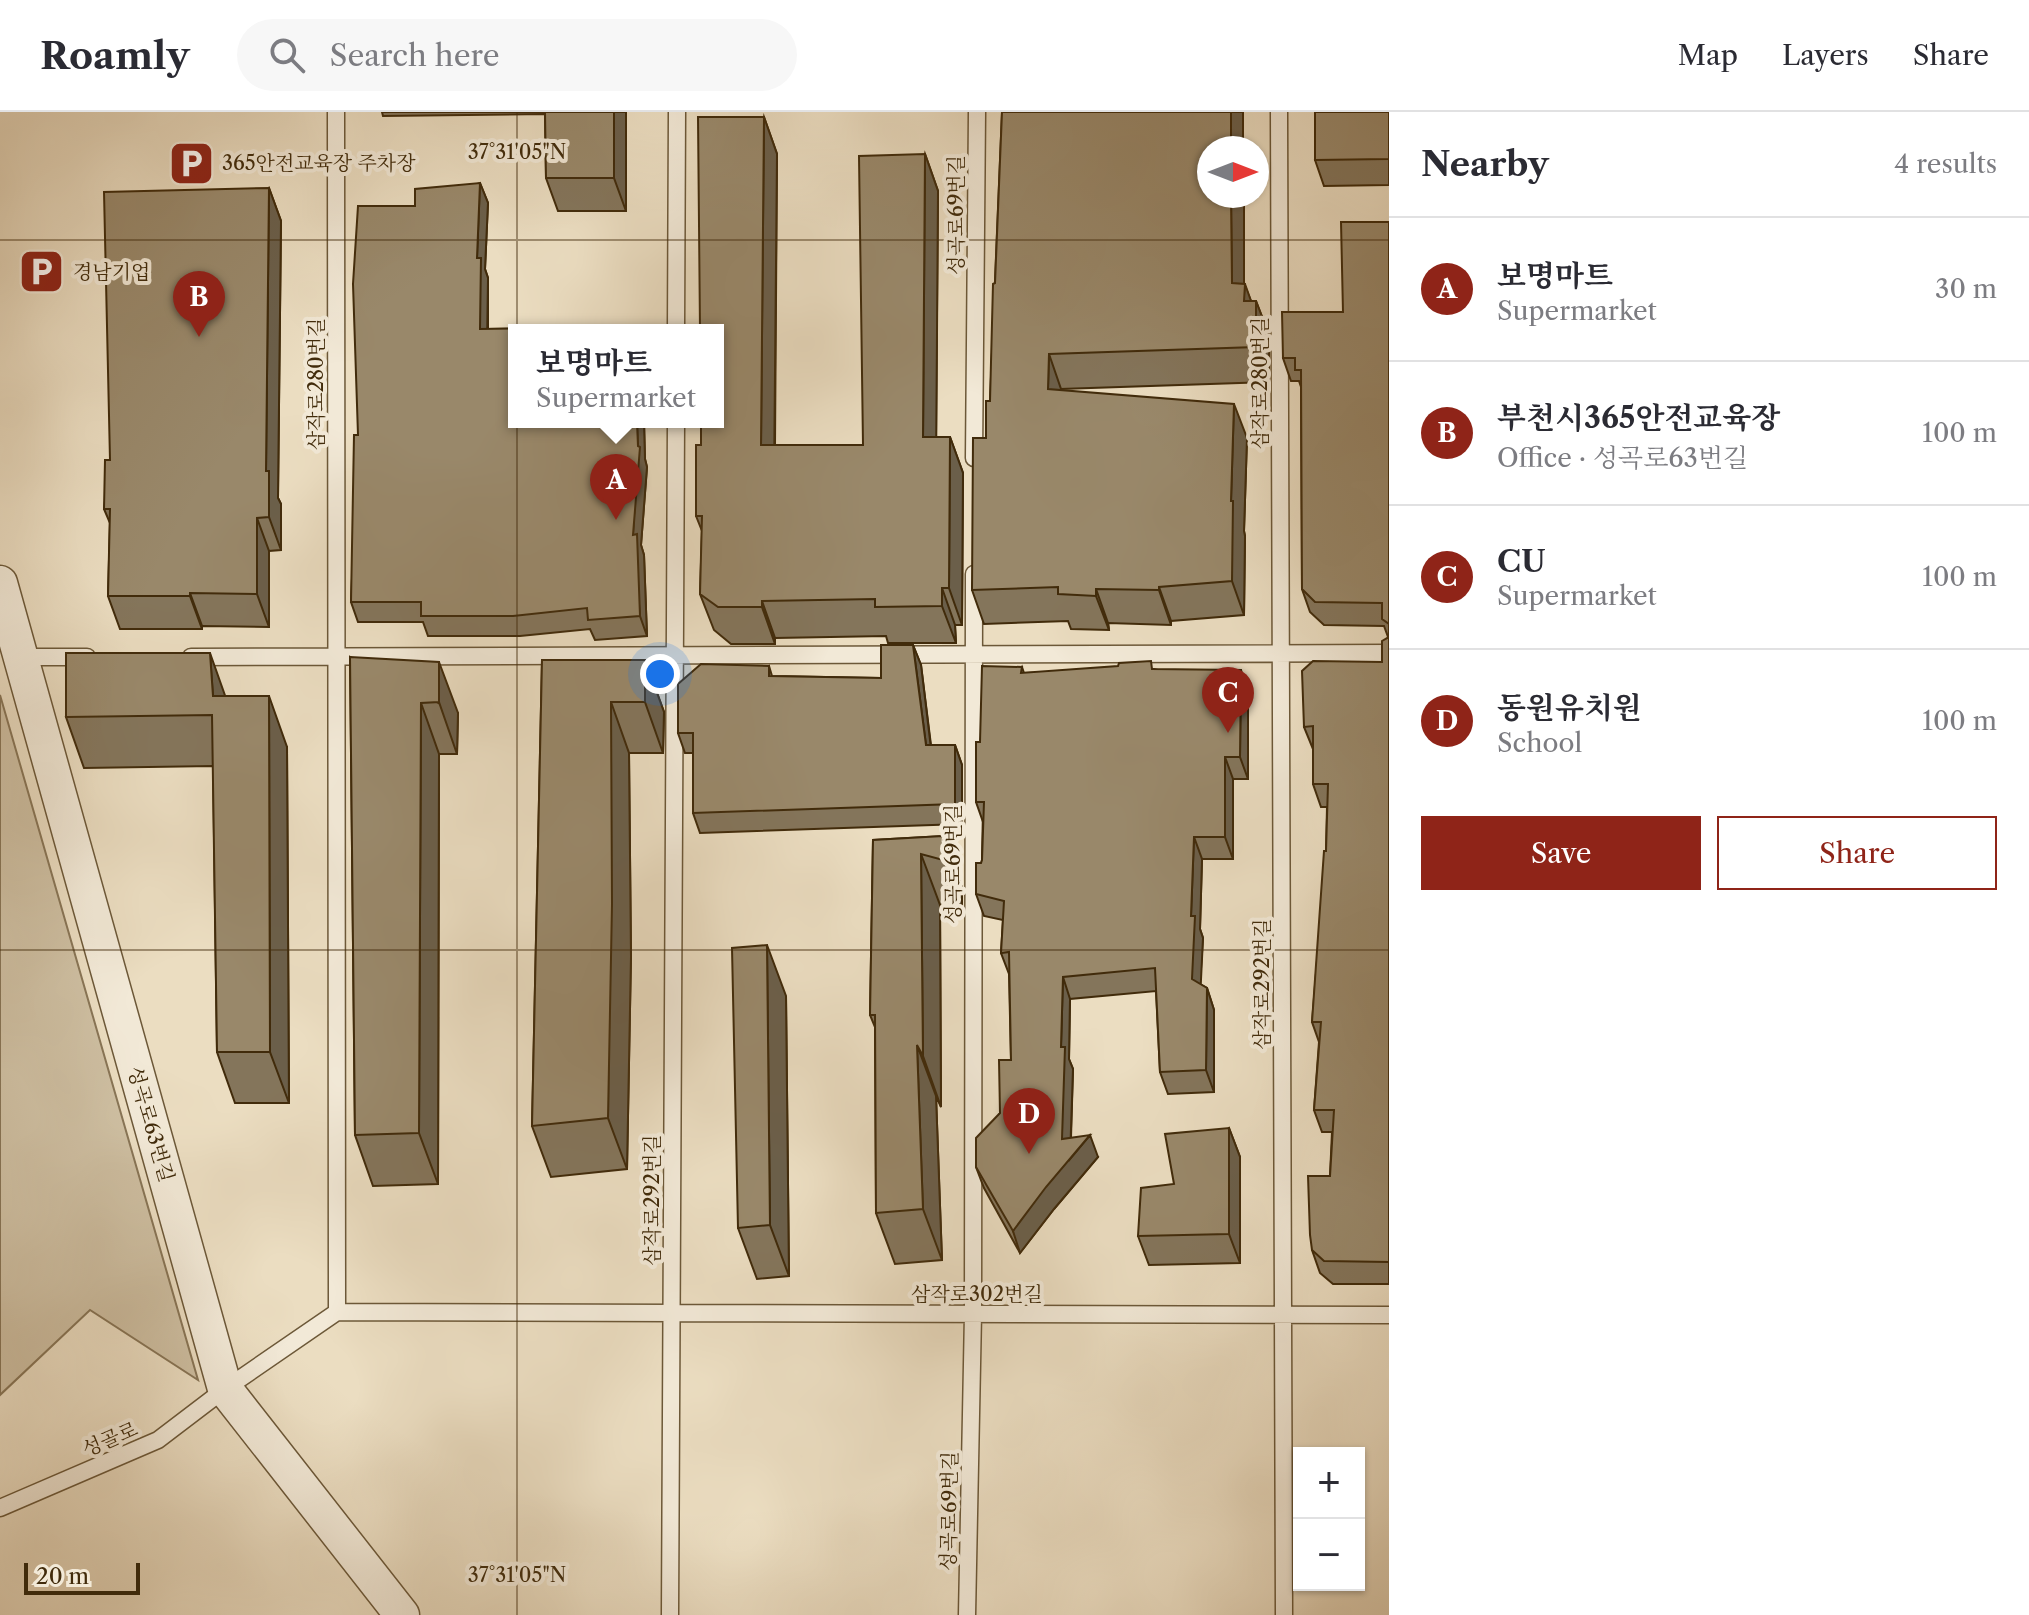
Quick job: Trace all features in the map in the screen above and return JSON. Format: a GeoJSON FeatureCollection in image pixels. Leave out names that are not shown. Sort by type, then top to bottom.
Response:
{"type":"FeatureCollection","features":[{"type":"Feature","properties":{"kind":"street","name":"성곡로63번길"},"geometry":{"type":"LineString","coordinates":[[0,583],[225,1389],[402,1615]]}},
{"type":"Feature","properties":{"kind":"lane","name":"삼작로280번길"},"geometry":{"type":"LineString","coordinates":[[336,112],[336,657]]}},
{"type":"Feature","properties":{"kind":"lane"},"geometry":{"type":"LineString","coordinates":[[676,324],[677,112]]}},
{"type":"Feature","properties":{"kind":"lane","name":"성곡로69번길"},"geometry":{"type":"LineString","coordinates":[[974,479],[977,112]]}},
{"type":"Feature","properties":{"kind":"lane","name":"삼작로280번길"},"geometry":{"type":"LineString","coordinates":[[1279,112],[1281,654]]}},
{"type":"Feature","properties":{"kind":"lane"},"geometry":{"type":"LineString","coordinates":[[674,656],[676,428]]}},
{"type":"Feature","properties":{"kind":"lane","name":"성곡로69번길"},"geometry":{"type":"LineString","coordinates":[[967,1615],[973,1314],[974,559]]}},
{"type":"Feature","properties":{"kind":"lane"},"geometry":{"type":"LineString","coordinates":[[178,657],[1389,653]]}},
{"type":"Feature","properties":{"kind":"lane","name":"삼작로292번길"},"geometry":{"type":"LineString","coordinates":[[1281,654],[1283,1315]]}},
{"type":"Feature","properties":{"kind":"lane","name":"삼작로292번길"},"geometry":{"type":"LineString","coordinates":[[671,1313],[674,656]]}},
{"type":"Feature","properties":{"kind":"lane"},"geometry":{"type":"LineString","coordinates":[[21,657],[100,657]]}},
{"type":"Feature","properties":{"kind":"lane"},"geometry":{"type":"LineString","coordinates":[[225,1389],[337,1312],[336,657]]}},
{"type":"Feature","properties":{"kind":"lane","name":"삼작로302번길"},"geometry":{"type":"LineString","coordinates":[[337,1312],[1389,1315]]}},
{"type":"Feature","properties":{"kind":"lane"},"geometry":{"type":"LineString","coordinates":[[670,1615],[671,1313]]}},
{"type":"Feature","properties":{"kind":"lane"},"geometry":{"type":"LineString","coordinates":[[1283,1315],[1284,1615]]}},
{"type":"Feature","properties":{"kind":"lane","name":"성골로"},"geometry":{"type":"LineString","coordinates":[[0,1508],[158,1440],[225,1389]]}},
{"type":"Feature","properties":{"kind":"shaded area"},"geometry":{"type":"Polygon","coordinates":[[[0,695],[198,1380],[90,1310],[0,1395],[0,695]]]}},
{"type":"Feature","properties":{"kind":"building"},"geometry":{"type":"Polygon","coordinates":[[[545,112],[614,112],[614,178],[546,178],[545,112]]]}},
{"type":"Feature","properties":{"kind":"building"},"geometry":{"type":"Polygon","coordinates":[[[1002,112],[1231,112],[1231,136],[1197,136],[1197,208],[1231,208],[1232,283],[1245,284],[1244,301],[1256,301],[1256,347],[1049,354],[1048,389],[1234,404],[1232,581],[1159,587],[1159,590],[1096,589],[1096,596],[1058,594],[1058,587],[972,590],[973,438],[986,438],[1002,112]]]}},
{"type":"Feature","properties":{"kind":"building"},"geometry":{"type":"Polygon","coordinates":[[[1315,112],[1389,112],[1389,159],[1315,160],[1315,112]]]}},
{"type":"Feature","properties":{"kind":"building"},"geometry":{"type":"Polygon","coordinates":[[[698,117],[764,117],[761,445],[863,445],[859,156],[925,154],[923,437],[950,437],[949,588],[942,588],[942,606],[875,607],[875,599],[762,601],[762,607],[718,607],[700,594],[702,516],[696,516],[696,445],[701,445],[701,428],[724,428],[724,324],[700,324],[698,117]]]}},
{"type":"Feature","properties":{"kind":"building"},"geometry":{"type":"Polygon","coordinates":[[[480,183],[477,258],[481,258],[480,329],[508,329],[508,428],[637,428],[640,447],[633,535],[637,534],[640,616],[588,620],[587,608],[513,616],[421,616],[421,602],[351,602],[354,435],[358,435],[353,284],[358,206],[415,206],[415,189],[480,183]]]}},
{"type":"Feature","properties":{"kind":"building"},"geometry":{"type":"Polygon","coordinates":[[[269,188],[266,471],[269,471],[269,517],[257,518],[257,594],[108,596],[110,509],[104,509],[105,460],[110,460],[104,192],[269,188]]]}},
{"type":"Feature","properties":{"kind":"building"},"geometry":{"type":"Polygon","coordinates":[[[1341,222],[1389,222],[1389,624],[1382,619],[1382,603],[1315,602],[1302,589],[1301,370],[1295,370],[1295,358],[1283,358],[1282,312],[1343,312],[1341,222]]]}},
{"type":"Feature","properties":{"kind":"building"},"geometry":{"type":"Polygon","coordinates":[[[1389,637],[1389,1262],[1324,1261],[1312,1250],[1308,1176],[1330,1176],[1334,1110],[1314,1110],[1321,1022],[1312,1022],[1326,851],[1328,784],[1313,784],[1313,726],[1304,727],[1302,671],[1313,661],[1382,662],[1382,641],[1389,637]]]}},
{"type":"Feature","properties":{"kind":"building"},"geometry":{"type":"Polygon","coordinates":[[[881,645],[913,645],[926,745],[955,745],[955,804],[693,813],[693,733],[678,733],[678,684],[701,664],[769,666],[769,676],[881,678],[881,645]]]}},
{"type":"Feature","properties":{"kind":"building"},"geometry":{"type":"Polygon","coordinates":[[[66,653],[210,653],[213,696],[269,696],[270,1052],[217,1052],[212,715],[66,717],[66,653]]]}},
{"type":"Feature","properties":{"kind":"building"},"geometry":{"type":"Polygon","coordinates":[[[350,657],[439,662],[439,702],[421,703],[419,1133],[355,1135],[350,657]]]}},
{"type":"Feature","properties":{"kind":"building"},"geometry":{"type":"Polygon","coordinates":[[[542,660],[645,660],[645,702],[611,702],[612,904],[608,1118],[532,1126],[542,660]]]}},
{"type":"Feature","properties":{"kind":"building"},"geometry":{"type":"Polygon","coordinates":[[[1151,661],[1152,669],[1241,670],[1240,757],[1225,757],[1225,837],[1194,837],[1192,979],[1207,988],[1206,1070],[1160,1072],[1155,968],[1063,977],[1061,1047],[1065,1047],[1062,1139],[1090,1135],[1013,1231],[976,1167],[976,1138],[1000,1113],[999,1060],[1011,1060],[1009,952],[1001,953],[1004,901],[976,894],[976,863],[982,860],[984,802],[976,802],[976,742],[980,742],[982,666],[1022,667],[1021,673],[1151,661]]]}},
{"type":"Feature","properties":{"kind":"building"},"geometry":{"type":"Polygon","coordinates":[[[943,836],[943,860],[921,854],[923,1056],[917,1045],[923,1209],[876,1213],[875,1015],[870,1015],[873,840],[943,836]]]}},
{"type":"Feature","properties":{"kind":"building"},"geometry":{"type":"Polygon","coordinates":[[[767,945],[770,1225],[738,1228],[732,948],[767,945]]]}},
{"type":"Feature","properties":{"kind":"building"},"geometry":{"type":"Polygon","coordinates":[[[1229,1128],[1229,1234],[1138,1236],[1141,1188],[1174,1184],[1165,1134],[1229,1128]]]}},
{"type":"Feature","properties":{"kind":"place","name":"365안전교육장 주차장"},"geometry":{"type":"Point","coordinates":[191,163]}},
{"type":"Feature","properties":{"kind":"place","name":"경남기업"},"geometry":{"type":"Point","coordinates":[42,272]}},
{"type":"Feature","properties":{"kind":"place","name":"부천시365안전교육장"},"geometry":{"type":"Point","coordinates":[199,337]}},
{"type":"Feature","properties":{"kind":"place","name":"보명마트"},"geometry":{"type":"Point","coordinates":[616,520]}},
{"type":"Feature","properties":{"kind":"place","name":"CU"},"geometry":{"type":"Point","coordinates":[1228,733]}},
{"type":"Feature","properties":{"kind":"place","name":"동원유치원"},"geometry":{"type":"Point","coordinates":[1029,1154]}}]}
